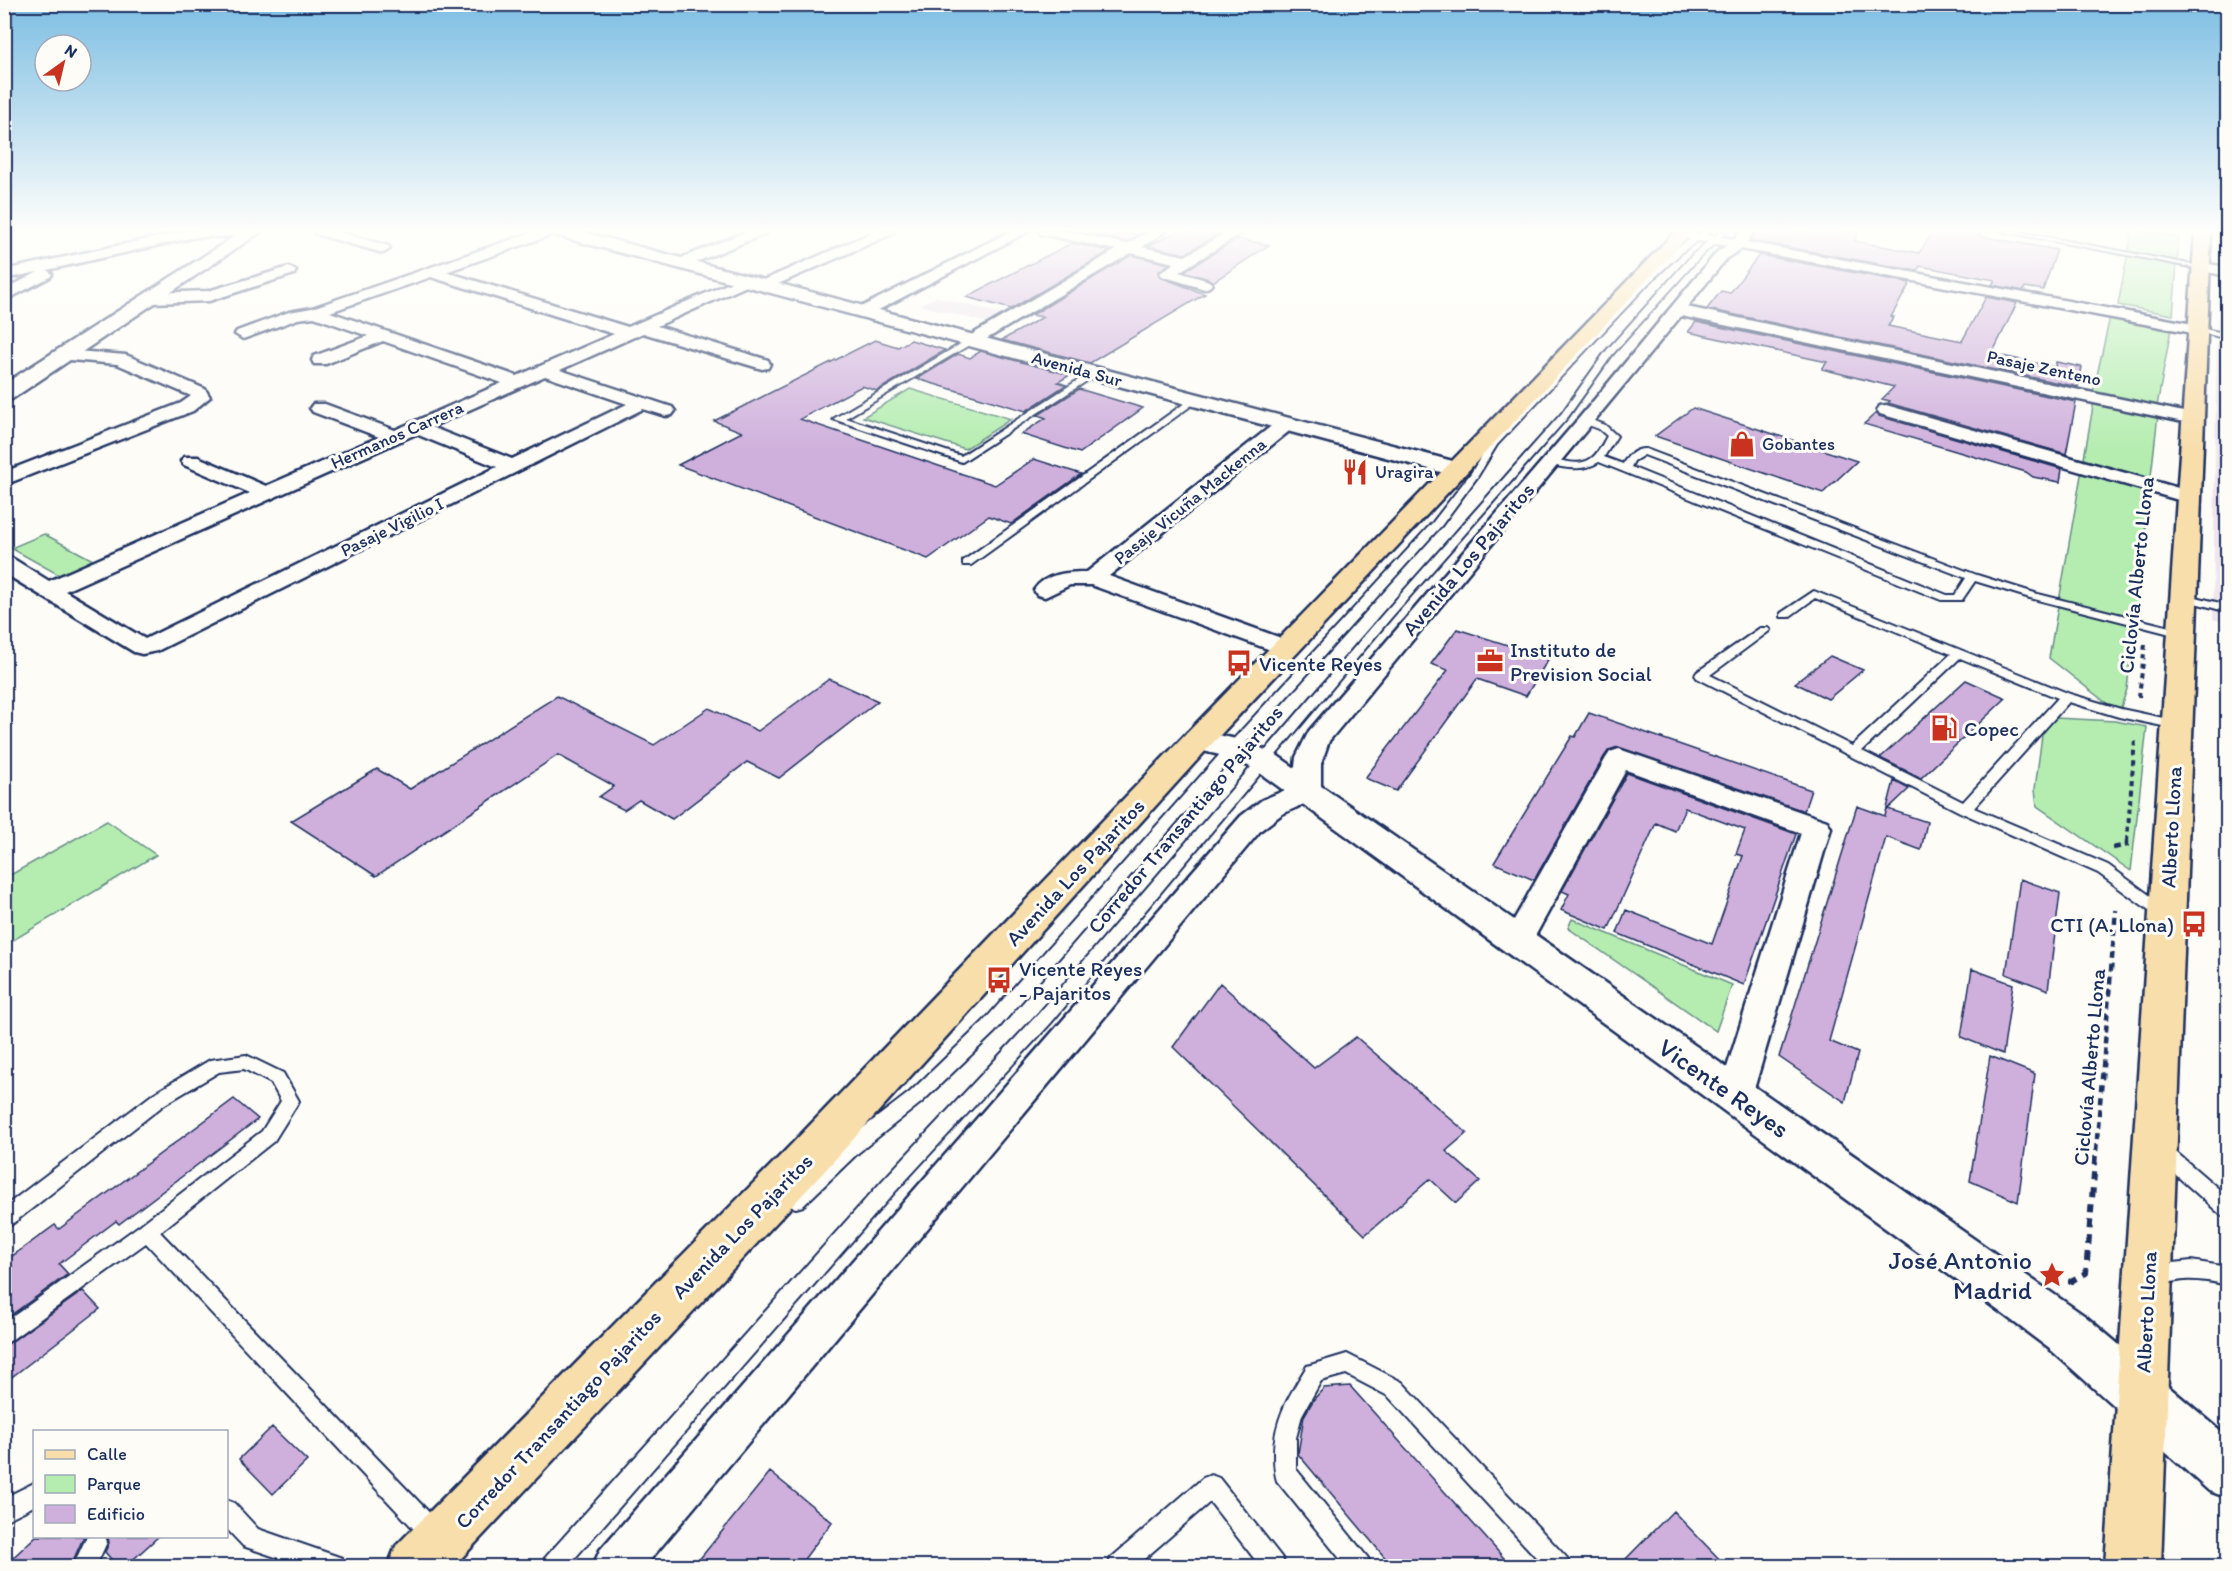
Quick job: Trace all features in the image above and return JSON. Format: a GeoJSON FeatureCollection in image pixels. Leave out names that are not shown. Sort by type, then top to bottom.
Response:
{"type":"FeatureCollection","features":[{"type":"Feature","properties":{"kind":"main road","name":"Avenida Los Pajaritos"},"geometry":{"type":"LineString","coordinates":[[428,1554],[819,1145],[1198,740],[1456,469],[1626,304]]}},
{"type":"Feature","properties":{"kind":"main road","name":"Alberto Llona"},"geometry":{"type":"LineString","coordinates":[[2133,1566],[2193,419],[2212,333],[2213,304]]}},
{"type":"Feature","properties":{"kind":"street"},"geometry":{"type":"LineString","coordinates":[[4,394],[142,304]]}},
{"type":"Feature","properties":{"kind":"street"},"geometry":{"type":"LineString","coordinates":[[243,334],[295,315],[315,312],[337,304]]}},
{"type":"Feature","properties":{"kind":"street"},"geometry":{"type":"LineString","coordinates":[[544,304],[762,364]]}},
{"type":"Feature","properties":{"kind":"street","name":"Hermanos Carrera"},"geometry":{"type":"LineString","coordinates":[[48,590],[516,382],[701,304]]}},
{"type":"Feature","properties":{"kind":"street","name":"Avenida Sur"},"geometry":{"type":"LineString","coordinates":[[834,304],[1456,469]]}},
{"type":"Feature","properties":{"kind":"street"},"geometry":{"type":"LineString","coordinates":[[863,312],[878,304]]}},
{"type":"Feature","properties":{"kind":"street"},"geometry":{"type":"LineString","coordinates":[[972,341],[1034,304]]}},
{"type":"Feature","properties":{"kind":"street","name":"Avenida Los Pajaritos"},"geometry":{"type":"LineString","coordinates":[[1307,792],[1305,776],[1307,761],[1318,737],[1586,421],[1682,304]]}},
{"type":"Feature","properties":{"kind":"street"},"geometry":{"type":"LineString","coordinates":[[2072,304],[2212,333]]}},
{"type":"Feature","properties":{"kind":"street","name":"Pasaje Zenteno"},"geometry":{"type":"LineString","coordinates":[[1677,310],[2193,419]]}},
{"type":"Feature","properties":{"kind":"street"},"geometry":{"type":"LineString","coordinates":[[315,312],[516,382]]}},
{"type":"Feature","properties":{"kind":"street"},"geometry":{"type":"LineString","coordinates":[[320,360],[382,336]]}},
{"type":"Feature","properties":{"kind":"street"},"geometry":{"type":"LineString","coordinates":[[4,479],[187,407],[200,399],[199,393],[126,361],[104,357],[64,356]]}},
{"type":"Feature","properties":{"kind":"street"},"geometry":{"type":"LineString","coordinates":[[544,370],[666,411]]}},
{"type":"Feature","properties":{"kind":"street","name":"Pasaje Vigilio I"},"geometry":{"type":"LineString","coordinates":[[48,590],[142,647],[159,642],[642,403]]}},
{"type":"Feature","properties":{"kind":"street"},"geometry":{"type":"LineString","coordinates":[[319,408],[395,436]]}},
{"type":"Feature","properties":{"kind":"street"},"geometry":{"type":"LineString","coordinates":[[1887,410],[2189,497]]}},
{"type":"Feature","properties":{"kind":"street","name":"Pasaje Vicuña Mackenna"},"geometry":{"type":"LineString","coordinates":[[1093,578],[1286,424]]}},
{"type":"Feature","properties":{"kind":"street"},"geometry":{"type":"LineString","coordinates":[[415,428],[514,466]]}},
{"type":"Feature","properties":{"kind":"street"},"geometry":{"type":"LineString","coordinates":[[191,461],[266,493]]}},
{"type":"Feature","properties":{"kind":"street"},"geometry":{"type":"LineString","coordinates":[[4,563],[48,590]]}},
{"type":"Feature","properties":{"kind":"street","name":"Pasaje Vicuña Mackenna"},"geometry":{"type":"LineString","coordinates":[[1045,590],[1066,579],[1093,578],[1287,648]]}},
{"type":"Feature","properties":{"kind":"street","name":"Vicente Reyes"},"geometry":{"type":"LineString","coordinates":[[1198,740],[1233,748],[1264,761],[2068,1333],[2141,1395],[2221,1458]]}},
{"type":"Feature","properties":{"kind":"street"},"geometry":{"type":"LineString","coordinates":[[1516,941],[1619,759],[1817,828],[1735,1096]]}},
{"type":"Feature","properties":{"kind":"street"},"geometry":{"type":"LineString","coordinates":[[616,1566],[1251,823],[1272,807],[1307,792]]}},
{"type":"Feature","properties":{"kind":"lane","name":"Corredor Transantiago Pajaritos"},"geometry":{"type":"LineString","coordinates":[[780,1215],[852,1147],[916,1097],[989,1027],[1233,748],[1437,524],[1475,474],[1493,444],[1625,304]]}},
{"type":"Feature","properties":{"kind":"lane","name":"Corredor Transantiago Pajaritos"},"geometry":{"type":"LineString","coordinates":[[552,1566],[888,1187],[1045,1018],[1387,616],[1565,415],[1610,353],[1653,304]]}},
{"type":"Feature","properties":{"kind":"lane"},"geometry":{"type":"LineString","coordinates":[[972,341],[838,419],[962,459],[1095,373]]}},
{"type":"Feature","properties":{"kind":"lane"},"geometry":{"type":"LineString","coordinates":[[967,563],[1195,400]]}},
{"type":"Feature","properties":{"kind":"lane"},"geometry":{"type":"LineString","coordinates":[[1550,462],[1573,467],[1587,467],[1598,458],[1612,436],[1602,427],[1586,421]]}},
{"type":"Feature","properties":{"kind":"lane"},"geometry":{"type":"LineString","coordinates":[[1626,468],[1630,459],[1643,451],[1973,577],[2034,596],[2182,633]]}},
{"type":"Feature","properties":{"kind":"lane"},"geometry":{"type":"LineString","coordinates":[[1598,458],[1944,598],[1958,598],[1973,577]]}},
{"type":"Feature","properties":{"kind":"lane"},"geometry":{"type":"LineString","coordinates":[[1785,615],[1814,594],[2066,697],[2119,713],[2177,725]]}},
{"type":"Feature","properties":{"kind":"lane"},"geometry":{"type":"LineString","coordinates":[[2184,597],[2228,609]]}},
{"type":"Feature","properties":{"kind":"lane"},"geometry":{"type":"LineString","coordinates":[[1764,630],[1701,675],[1965,809],[2103,869],[2167,916]]}},
{"type":"Feature","properties":{"kind":"lane"},"geometry":{"type":"LineString","coordinates":[[1854,752],[1959,653]]}},
{"type":"Feature","properties":{"kind":"lane"},"geometry":{"type":"LineString","coordinates":[[1965,809],[2066,697]]}},
{"type":"Feature","properties":{"kind":"lane"},"geometry":{"type":"LineString","coordinates":[[4,1219],[159,1100],[216,1065],[246,1062],[277,1078],[290,1101],[268,1136],[147,1231],[4,1335]]}},
{"type":"Feature","properties":{"kind":"lane"},"geometry":{"type":"LineString","coordinates":[[2155,1144],[2228,1209]]}},
{"type":"Feature","properties":{"kind":"lane"},"geometry":{"type":"LineString","coordinates":[[147,1231],[428,1554]]}},
{"type":"Feature","properties":{"kind":"lane"},"geometry":{"type":"LineString","coordinates":[[2148,1281],[2165,1273],[2186,1270],[2228,1276]]}},
{"type":"Feature","properties":{"kind":"lane"},"geometry":{"type":"LineString","coordinates":[[1360,1566],[1285,1473],[1285,1438],[1292,1411],[1314,1373],[1347,1364],[1395,1389],[1559,1566]]}},
{"type":"Feature","properties":{"kind":"lane"},"geometry":{"type":"LineString","coordinates":[[1119,1566],[1211,1486],[1274,1566]]}},
{"type":"Feature","properties":{"kind":"lane"},"geometry":{"type":"LineString","coordinates":[[4,1510],[33,1495]]}},
{"type":"Feature","properties":{"kind":"lane"},"geometry":{"type":"LineString","coordinates":[[228,1513],[251,1538],[334,1566]]}},
{"type":"Feature","properties":{"kind":"lane"},"geometry":{"type":"LineString","coordinates":[[84,1566],[96,1542]]}},
{"type":"Feature","properties":{"kind":"path","name":"Ciclovía Alberto Llona"},"geometry":{"type":"LineString","coordinates":[[2119,713],[2122,701],[2139,697],[2147,624]]}},
{"type":"Feature","properties":{"kind":"path"},"geometry":{"type":"LineString","coordinates":[[2103,869],[2106,849],[2127,845],[2136,740],[2118,725],[2119,713]]}},
{"type":"Feature","properties":{"kind":"path","name":"Ciclovía Alberto Llona"},"geometry":{"type":"LineString","coordinates":[[2068,1333],[2071,1281],[2086,1273],[2117,911],[2102,895],[2103,869]]}},
{"type":"Feature","properties":{"kind":"shaded area"},"geometry":{"type":"Polygon","coordinates":[[[965,304],[1003,314],[988,323],[919,305],[965,304]]]}},
{"type":"Feature","properties":{"kind":"shaded area"},"geometry":{"type":"Polygon","coordinates":[[[2217,318],[2228,320],[2227,623],[2213,619],[2217,318]]]}},
{"type":"Feature","properties":{"kind":"green space"},"geometry":{"type":"Polygon","coordinates":[[[2174,304],[2173,315],[2118,305],[2174,304]]]}},
{"type":"Feature","properties":{"kind":"green space"},"geometry":{"type":"Polygon","coordinates":[[[2110,317],[2171,329],[2157,406],[2093,393],[2110,317]]]}},
{"type":"Feature","properties":{"kind":"green space"},"geometry":{"type":"Polygon","coordinates":[[[910,389],[1011,419],[965,449],[863,417],[910,389]]]}},
{"type":"Feature","properties":{"kind":"green space"},"geometry":{"type":"Polygon","coordinates":[[[2094,401],[2158,414],[2127,689],[2119,713],[2049,658],[2094,401]]]}},
{"type":"Feature","properties":{"kind":"green space"},"geometry":{"type":"Polygon","coordinates":[[[44,534],[93,560],[59,575],[11,548],[44,534]]]}},
{"type":"Feature","properties":{"kind":"green space"},"geometry":{"type":"Polygon","coordinates":[[[2055,718],[2115,721],[2147,727],[2131,871],[2037,806],[2035,789],[2044,720],[2055,718]]]}},
{"type":"Feature","properties":{"kind":"green space"},"geometry":{"type":"Polygon","coordinates":[[[107,821],[156,855],[5,945],[5,878],[107,821]]]}},
{"type":"Feature","properties":{"kind":"green space"},"geometry":{"type":"Polygon","coordinates":[[[1572,919],[1732,985],[1716,1031],[1568,928],[1572,919]]]}},
{"type":"Feature","properties":{"kind":"building"},"geometry":{"type":"Polygon","coordinates":[[[993,304],[1019,304],[1011,309],[993,304]]]}},
{"type":"Feature","properties":{"kind":"building"},"geometry":{"type":"Polygon","coordinates":[[[1050,304],[1188,304],[1090,363],[1002,340],[1043,317],[1032,315],[1050,304]]]}},
{"type":"Feature","properties":{"kind":"building"},"geometry":{"type":"Polygon","coordinates":[[[1711,304],[1898,304],[1888,326],[1962,341],[1982,304],[2016,304],[1992,354],[2055,367],[2056,362],[2082,367],[2078,387],[1707,309],[1711,304]]]}},
{"type":"Feature","properties":{"kind":"building"},"geometry":{"type":"Polygon","coordinates":[[[1696,322],[2076,402],[2066,454],[1888,403],[1890,401],[1882,399],[1894,387],[1822,369],[1827,362],[1688,332],[1696,322]]]}},
{"type":"Feature","properties":{"kind":"building"},"geometry":{"type":"Polygon","coordinates":[[[875,340],[898,347],[911,340],[945,350],[877,391],[862,386],[800,419],[995,485],[1034,459],[1081,474],[1011,524],[989,516],[928,559],[678,465],[742,432],[714,421],[875,340]]]}},
{"type":"Feature","properties":{"kind":"building"},"geometry":{"type":"Polygon","coordinates":[[[981,351],[1070,375],[1058,382],[1066,385],[1026,411],[917,379],[958,354],[970,358],[981,351]]]}},
{"type":"Feature","properties":{"kind":"building"},"geometry":{"type":"Polygon","coordinates":[[[1079,389],[1143,408],[1080,453],[1021,434],[1046,418],[1038,415],[1079,389]]]}},
{"type":"Feature","properties":{"kind":"building","name":"Gobantes"},"geometry":{"type":"Polygon","coordinates":[[[1693,408],[1857,461],[1823,493],[1655,436],[1693,408]]]}},
{"type":"Feature","properties":{"kind":"building"},"geometry":{"type":"Polygon","coordinates":[[[1876,413],[1879,416],[2062,469],[2060,482],[2033,477],[2026,472],[1864,424],[1876,413]]]}},
{"type":"Feature","properties":{"kind":"building"},"geometry":{"type":"Polygon","coordinates":[[[1457,629],[1549,658],[1526,696],[1477,679],[1396,791],[1365,778],[1448,670],[1431,664],[1457,629]]]}},
{"type":"Feature","properties":{"kind":"building"},"geometry":{"type":"Polygon","coordinates":[[[1830,656],[1863,670],[1828,699],[1795,683],[1830,656]]]}},
{"type":"Feature","properties":{"kind":"building"},"geometry":{"type":"Polygon","coordinates":[[[829,679],[878,701],[779,778],[747,762],[672,819],[639,800],[624,810],[599,797],[614,786],[558,755],[376,876],[291,821],[377,769],[410,789],[557,696],[654,745],[709,708],[758,731],[829,679]]]}},
{"type":"Feature","properties":{"kind":"building","name":"Copec"},"geometry":{"type":"Polygon","coordinates":[[[1966,680],[2006,698],[1921,778],[1880,758],[1966,680]]]}},
{"type":"Feature","properties":{"kind":"building"},"geometry":{"type":"Polygon","coordinates":[[[1589,713],[1811,790],[1804,811],[1618,747],[1609,750],[1604,757],[1534,880],[1494,863],[1572,736],[1575,737],[1589,713]]]}},
{"type":"Feature","properties":{"kind":"building"},"geometry":{"type":"Polygon","coordinates":[[[1627,773],[1796,834],[1744,985],[1617,933],[1626,910],[1712,944],[1743,856],[1736,854],[1745,830],[1685,808],[1675,831],[1656,823],[1608,930],[1561,910],[1569,894],[1562,891],[1627,773]]]}},
{"type":"Feature","properties":{"kind":"building"},"geometry":{"type":"Polygon","coordinates":[[[1894,781],[1909,789],[1888,809],[1927,822],[1921,850],[1886,837],[1829,1041],[1858,1053],[1845,1102],[1779,1057],[1857,806],[1885,816],[1894,781]]]}},
{"type":"Feature","properties":{"kind":"building"},"geometry":{"type":"Polygon","coordinates":[[[2020,879],[2060,893],[2048,990],[2006,974],[2020,879]]]}},
{"type":"Feature","properties":{"kind":"building"},"geometry":{"type":"Polygon","coordinates":[[[1972,969],[2013,984],[2003,1054],[1961,1037],[1972,969]]]}},
{"type":"Feature","properties":{"kind":"building"},"geometry":{"type":"Polygon","coordinates":[[[1220,983],[1314,1068],[1356,1037],[1467,1133],[1446,1151],[1480,1181],[1456,1203],[1430,1179],[1365,1235],[1173,1047],[1220,983]]]}},
{"type":"Feature","properties":{"kind":"building"},"geometry":{"type":"Polygon","coordinates":[[[1990,1056],[2035,1074],[2018,1202],[1970,1181],[1990,1056]]]}},
{"type":"Feature","properties":{"kind":"building"},"geometry":{"type":"Polygon","coordinates":[[[234,1099],[258,1119],[119,1224],[116,1221],[59,1264],[68,1274],[4,1320],[4,1262],[55,1225],[59,1229],[234,1099]]]}},
{"type":"Feature","properties":{"kind":"building"},"geometry":{"type":"Polygon","coordinates":[[[83,1291],[100,1309],[4,1383],[4,1347],[83,1291]]]}},
{"type":"Feature","properties":{"kind":"building"},"geometry":{"type":"Polygon","coordinates":[[[1350,1386],[1511,1566],[1392,1566],[1298,1454],[1304,1416],[1314,1399],[1324,1388],[1350,1386]]]}},
{"type":"Feature","properties":{"kind":"building"},"geometry":{"type":"Polygon","coordinates":[[[272,1427],[307,1461],[273,1494],[239,1459],[272,1427]]]}},
{"type":"Feature","properties":{"kind":"building"},"geometry":{"type":"Polygon","coordinates":[[[770,1472],[832,1522],[799,1566],[694,1566],[770,1472]]]}},
{"type":"Feature","properties":{"kind":"building"},"geometry":{"type":"Polygon","coordinates":[[[1673,1511],[1726,1566],[1619,1566],[1673,1511]]]}},
{"type":"Feature","properties":{"kind":"building"},"geometry":{"type":"Polygon","coordinates":[[[34,1538],[83,1538],[72,1563],[68,1566],[4,1566],[34,1538]]]}},
{"type":"Feature","properties":{"kind":"building"},"geometry":{"type":"Polygon","coordinates":[[[108,1538],[157,1538],[126,1566],[117,1566],[105,1552],[109,1543],[108,1538]]]}},
{"type":"Feature","properties":{"kind":"place","name":"Gobantes"},"geometry":{"type":"Point","coordinates":[1742,444]}},
{"type":"Feature","properties":{"kind":"place","name":"Uragira"},"geometry":{"type":"Point","coordinates":[1355,472]}},
{"type":"Feature","properties":{"kind":"place","name":"Instituto de Prevision Social"},"geometry":{"type":"Point","coordinates":[1490,661]}},
{"type":"Feature","properties":{"kind":"place","name":"Vicente Reyes"},"geometry":{"type":"Point","coordinates":[1239,663]}},
{"type":"Feature","properties":{"kind":"place","name":"Copec"},"geometry":{"type":"Point","coordinates":[1944,728]}},
{"type":"Feature","properties":{"kind":"place","name":"CTI (A. Llona)"},"geometry":{"type":"Point","coordinates":[2194,924]}},
{"type":"Feature","properties":{"kind":"place","name":"Vicente Reyes - Pajaritos"},"geometry":{"type":"Point","coordinates":[999,980]}},
{"type":"Feature","properties":{"kind":"place","name":"José Antonio Madrid"},"geometry":{"type":"Point","coordinates":[2052,1275]}}]}
